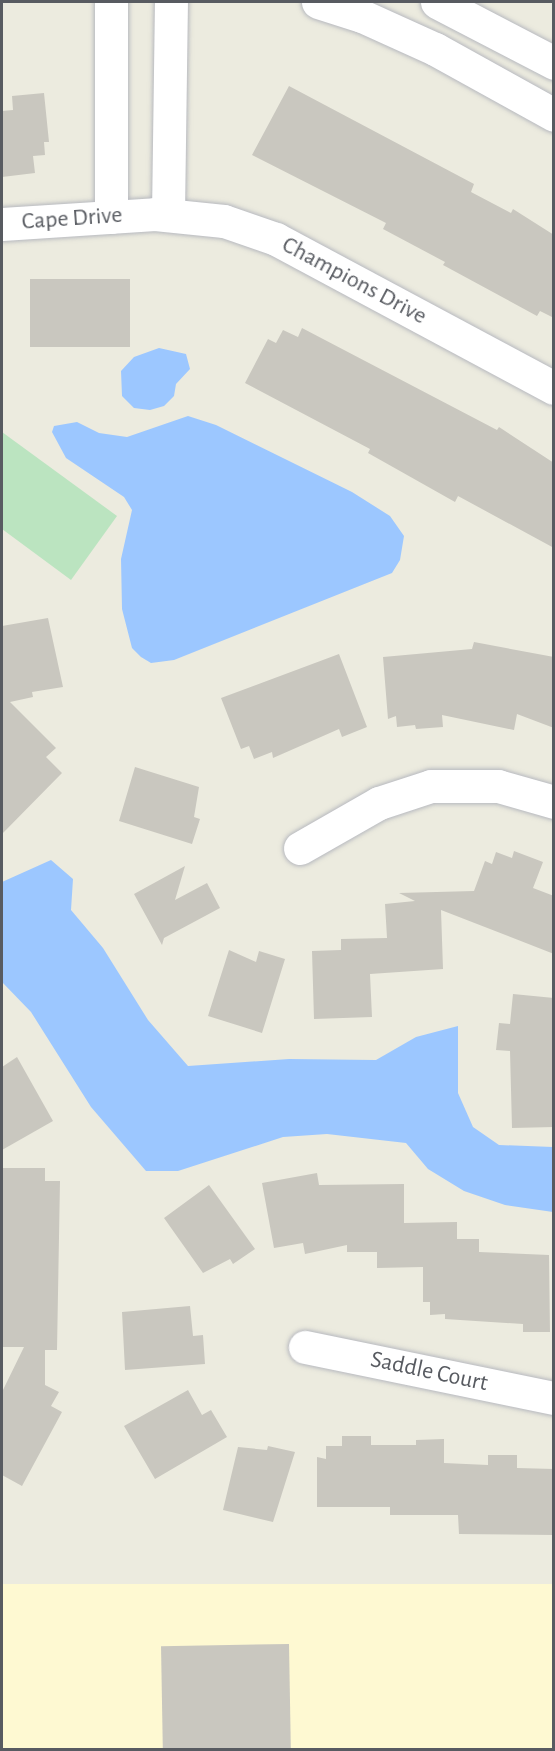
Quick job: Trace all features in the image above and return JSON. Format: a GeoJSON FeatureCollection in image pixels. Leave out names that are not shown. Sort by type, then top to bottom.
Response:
{"type":"FeatureCollection","features":[{"type":"Feature","properties":{"kind":"street"},"geometry":{"type":"LineString","coordinates":[[111,2],[140,215]]}},
{"type":"Feature","properties":{"kind":"street"},"geometry":{"type":"LineString","coordinates":[[140,215],[171,2]]}},
{"type":"Feature","properties":{"kind":"street"},"geometry":{"type":"LineString","coordinates":[[318,2],[354,12],[435,49],[554,115]]}},
{"type":"Feature","properties":{"kind":"street"},"geometry":{"type":"LineString","coordinates":[[437,2],[554,63]]}},
{"type":"Feature","properties":{"kind":"street","name":"Cape Drive"},"geometry":{"type":"LineString","coordinates":[[2,224],[140,215]]}},
{"type":"Feature","properties":{"kind":"street","name":"Champions Drive"},"geometry":{"type":"LineString","coordinates":[[140,215],[224,221],[276,239],[554,388]]}},
{"type":"Feature","properties":{"kind":"street"},"geometry":{"type":"LineString","coordinates":[[300,848],[378,803],[430,786],[498,786],[554,802]]}},
{"type":"Feature","properties":{"kind":"street","name":"Saddle Court"},"geometry":{"type":"LineString","coordinates":[[305,1347],[554,1398]]}},
{"type":"Feature","properties":{"kind":"shaded area"},"geometry":{"type":"Polygon","coordinates":[[[2,1584],[553,1584],[553,1749],[2,1749],[2,1584]]]}},
{"type":"Feature","properties":{"kind":"green space"},"geometry":{"type":"Polygon","coordinates":[[[2,432],[117,516],[71,580],[2,529],[2,432]]]}},
{"type":"Feature","properties":{"kind":"water"},"geometry":{"type":"Polygon","coordinates":[[[159,348],[186,354],[190,369],[176,384],[174,396],[164,406],[150,410],[134,408],[122,396],[121,371],[134,357],[159,348]]]}},
{"type":"Feature","properties":{"kind":"water"},"geometry":{"type":"Polygon","coordinates":[[[188,416],[216,425],[352,492],[390,516],[404,536],[400,560],[392,573],[174,660],[151,663],[141,657],[132,648],[122,609],[121,559],[132,510],[124,497],[66,458],[52,432],[54,426],[77,422],[99,433],[127,437],[188,416]]]}},
{"type":"Feature","properties":{"kind":"water"},"geometry":{"type":"Polygon","coordinates":[[[51,860],[73,879],[71,910],[103,948],[148,1020],[188,1066],[289,1059],[376,1060],[416,1037],[458,1026],[458,1093],[473,1127],[499,1145],[553,1147],[553,1212],[505,1205],[464,1191],[428,1169],[406,1143],[327,1134],[283,1137],[178,1171],[146,1171],[91,1107],[31,1012],[2,982],[2,882],[51,860]]]}},
{"type":"Feature","properties":{"kind":"building"},"geometry":{"type":"Polygon","coordinates":[[[289,86],[474,184],[471,192],[511,213],[513,209],[554,235],[554,318],[540,311],[537,316],[443,265],[445,262],[383,229],[386,223],[252,155],[289,86]]]}},
{"type":"Feature","properties":{"kind":"building"},"geometry":{"type":"Polygon","coordinates":[[[44,93],[49,142],[44,142],[45,155],[33,156],[35,173],[2,177],[2,111],[13,110],[12,96],[44,93]]]}},
{"type":"Feature","properties":{"kind":"building"},"geometry":{"type":"Polygon","coordinates":[[[30,279],[130,279],[130,347],[30,347],[30,279]]]}},
{"type":"Feature","properties":{"kind":"building"},"geometry":{"type":"Polygon","coordinates":[[[302,328],[497,430],[499,427],[554,463],[554,548],[458,496],[455,502],[368,453],[370,449],[245,383],[268,339],[276,343],[283,330],[298,337],[302,328]]]}},
{"type":"Feature","properties":{"kind":"building"},"geometry":{"type":"Polygon","coordinates":[[[48,618],[63,687],[32,692],[33,697],[10,702],[56,748],[46,757],[62,773],[2,834],[2,626],[48,618]]]}},
{"type":"Feature","properties":{"kind":"building"},"geometry":{"type":"Polygon","coordinates":[[[474,642],[554,657],[554,728],[517,714],[514,730],[442,715],[443,727],[416,729],[415,725],[397,727],[396,716],[388,719],[383,657],[472,649],[474,642]]]}},
{"type":"Feature","properties":{"kind":"building"},"geometry":{"type":"Polygon","coordinates":[[[339,654],[367,727],[342,737],[339,729],[273,758],[272,752],[254,759],[249,746],[241,749],[221,698],[339,654]]]}},
{"type":"Feature","properties":{"kind":"building"},"geometry":{"type":"Polygon","coordinates":[[[135,767],[199,787],[194,817],[200,819],[192,844],[119,821],[135,767]]]}},
{"type":"Feature","properties":{"kind":"building"},"geometry":{"type":"Polygon","coordinates":[[[514,851],[543,862],[533,888],[554,896],[554,954],[441,910],[443,969],[370,974],[372,1017],[314,1019],[312,951],[341,950],[341,939],[387,938],[385,904],[415,901],[399,893],[474,891],[485,861],[492,864],[496,852],[512,858],[514,851]]]}},
{"type":"Feature","properties":{"kind":"building"},"geometry":{"type":"Polygon","coordinates":[[[185,866],[175,900],[207,883],[220,908],[164,938],[162,945],[134,894],[185,866]]]}},
{"type":"Feature","properties":{"kind":"building"},"geometry":{"type":"Polygon","coordinates":[[[229,950],[256,962],[259,951],[285,959],[262,1033],[208,1016],[229,950]]]}},
{"type":"Feature","properties":{"kind":"building"},"geometry":{"type":"Polygon","coordinates":[[[513,994],[554,998],[554,1127],[512,1128],[510,1051],[496,1050],[499,1023],[510,1024],[513,994]]]}},
{"type":"Feature","properties":{"kind":"building"},"geometry":{"type":"Polygon","coordinates":[[[17,1057],[53,1121],[2,1150],[2,1067],[17,1057]]]}},
{"type":"Feature","properties":{"kind":"building"},"geometry":{"type":"Polygon","coordinates":[[[2,1168],[45,1168],[45,1181],[60,1181],[57,1350],[45,1350],[45,1385],[59,1392],[51,1406],[62,1412],[22,1486],[2,1475],[2,1392],[24,1347],[2,1347],[2,1168]]]}},
{"type":"Feature","properties":{"kind":"building"},"geometry":{"type":"Polygon","coordinates":[[[317,1173],[319,1185],[404,1184],[404,1223],[457,1222],[457,1239],[479,1239],[479,1252],[549,1255],[550,1332],[523,1332],[523,1324],[445,1319],[445,1314],[430,1315],[430,1302],[423,1302],[423,1267],[377,1268],[377,1252],[347,1252],[347,1245],[305,1254],[303,1243],[274,1248],[262,1183],[317,1173]]]}},
{"type":"Feature","properties":{"kind":"building"},"geometry":{"type":"Polygon","coordinates":[[[209,1185],[255,1249],[233,1264],[230,1259],[203,1273],[164,1218],[209,1185]]]}},
{"type":"Feature","properties":{"kind":"building"},"geometry":{"type":"Polygon","coordinates":[[[190,1306],[193,1336],[203,1335],[205,1364],[125,1370],[122,1312],[190,1306]]]}},
{"type":"Feature","properties":{"kind":"building"},"geometry":{"type":"Polygon","coordinates":[[[188,1390],[202,1415],[211,1410],[227,1437],[155,1479],[124,1426],[188,1390]]]}},
{"type":"Feature","properties":{"kind":"building"},"geometry":{"type":"Polygon","coordinates":[[[342,1436],[371,1436],[371,1445],[416,1445],[416,1440],[444,1439],[444,1463],[488,1465],[488,1455],[517,1455],[517,1468],[554,1469],[554,1535],[459,1534],[458,1515],[390,1515],[390,1507],[317,1507],[317,1457],[326,1459],[326,1446],[342,1446],[342,1436]]]}},
{"type":"Feature","properties":{"kind":"building"},"geometry":{"type":"Polygon","coordinates":[[[268,1446],[295,1452],[273,1522],[223,1510],[238,1447],[267,1450],[268,1446]]]}},
{"type":"Feature","properties":{"kind":"building"},"geometry":{"type":"Polygon","coordinates":[[[289,1644],[291,1749],[163,1750],[161,1646],[289,1644]]]}}]}
